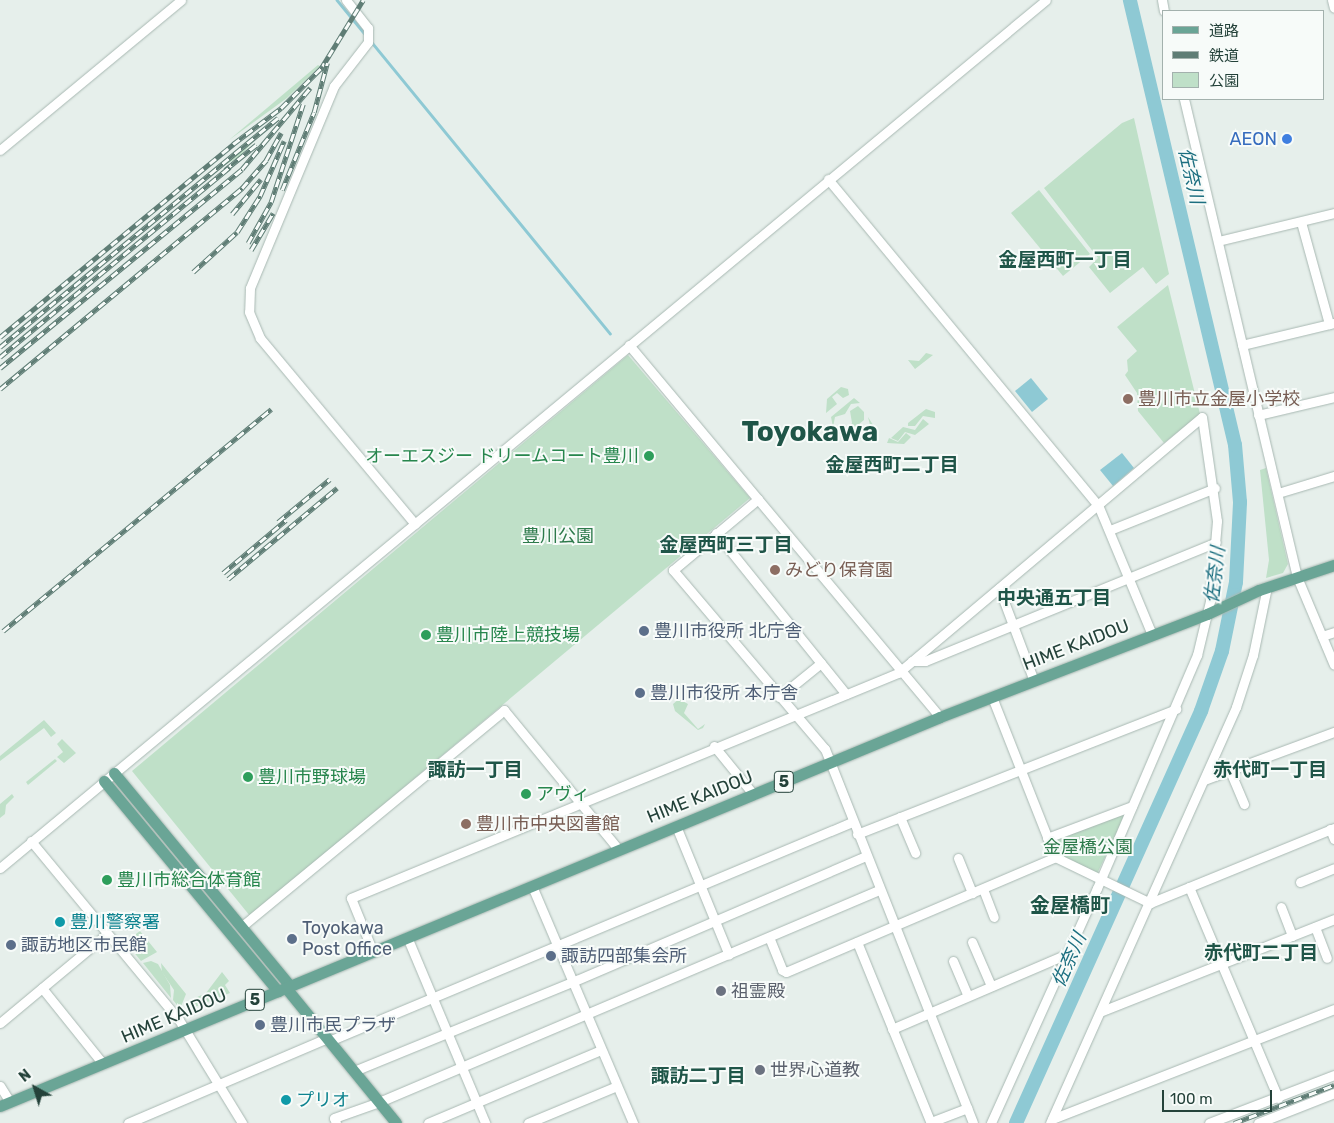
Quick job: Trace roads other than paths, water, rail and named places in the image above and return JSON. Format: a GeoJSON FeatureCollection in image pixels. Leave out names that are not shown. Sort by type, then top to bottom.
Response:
{"type":"FeatureCollection","features":[{"type":"Feature","properties":{"kind":"main road","name":"HIME KAIDOU"},"geometry":{"type":"LineString","coordinates":[[5,1104],[829,764],[940,716],[1207,614],[1263,588],[1334,565]]}},
{"type":"Feature","properties":{"kind":"main road"},"geometry":{"type":"LineString","coordinates":[[114,773],[241,927],[285,988]]}},
{"type":"Feature","properties":{"kind":"main road"},"geometry":{"type":"LineString","coordinates":[[104,781],[285,988],[396,1123]]}},
{"type":"Feature","properties":{"kind":"street"},"geometry":{"type":"LineString","coordinates":[[0,150],[181,0]]}},
{"type":"Feature","properties":{"kind":"street"},"geometry":{"type":"LineString","coordinates":[[346,0],[368,28],[368,42],[334,86],[250,288],[249,312],[260,338],[415,524]]}},
{"type":"Feature","properties":{"kind":"street"},"geometry":{"type":"LineString","coordinates":[[0,868],[1046,0]]}},
{"type":"Feature","properties":{"kind":"street"},"geometry":{"type":"LineString","coordinates":[[1332,0],[1334,8]]}},
{"type":"Feature","properties":{"kind":"street"},"geometry":{"type":"LineString","coordinates":[[1184,100],[1297,577],[1334,665]]}},
{"type":"Feature","properties":{"kind":"street"},"geometry":{"type":"LineString","coordinates":[[828,179],[1098,504],[1152,634]]}},
{"type":"Feature","properties":{"kind":"street"},"geometry":{"type":"LineString","coordinates":[[1218,242],[1334,213]]}},
{"type":"Feature","properties":{"kind":"street"},"geometry":{"type":"LineString","coordinates":[[1242,345],[1332,324],[1301,222]]}},
{"type":"Feature","properties":{"kind":"street"},"geometry":{"type":"LineString","coordinates":[[630,345],[940,716]]}},
{"type":"Feature","properties":{"kind":"street"},"geometry":{"type":"LineString","coordinates":[[1258,414],[1334,397]]}},
{"type":"Feature","properties":{"kind":"street"},"geometry":{"type":"LineString","coordinates":[[374,952],[350,898],[901,670],[1202,417],[1215,488],[1216,542],[1207,614],[1197,656],[1176,710],[1132,806],[1104,881],[1067,954],[991,1123]]}},
{"type":"Feature","properties":{"kind":"street"},"geometry":{"type":"LineString","coordinates":[[1278,493],[1334,476]]}},
{"type":"Feature","properties":{"kind":"street"},"geometry":{"type":"LineString","coordinates":[[1110,530],[1215,488]]}},
{"type":"Feature","properties":{"kind":"street"},"geometry":{"type":"LineString","coordinates":[[758,499],[673,570],[778,697],[825,749],[829,764],[973,1123]]}},
{"type":"Feature","properties":{"kind":"street"},"geometry":{"type":"LineString","coordinates":[[716,533],[846,694]]}},
{"type":"Feature","properties":{"kind":"street"},"geometry":{"type":"LineString","coordinates":[[912,661],[925,661],[1216,542]]}},
{"type":"Feature","properties":{"kind":"street"},"geometry":{"type":"LineString","coordinates":[[998,588],[1034,681]]}},
{"type":"Feature","properties":{"kind":"street"},"geometry":{"type":"LineString","coordinates":[[1051,1121],[1102,1011],[1242,692],[1263,588]]}},
{"type":"Feature","properties":{"kind":"street"},"geometry":{"type":"LineString","coordinates":[[1322,636],[1334,632]]}},
{"type":"Feature","properties":{"kind":"street"},"geometry":{"type":"LineString","coordinates":[[778,697],[821,663]]}},
{"type":"Feature","properties":{"kind":"street"},"geometry":{"type":"LineString","coordinates":[[992,697],[1055,857],[1150,903],[1332,829],[1334,839]]}},
{"type":"Feature","properties":{"kind":"street"},"geometry":{"type":"LineString","coordinates":[[241,927],[504,710],[619,850]]}},
{"type":"Feature","properties":{"kind":"street"},"geometry":{"type":"LineString","coordinates":[[857,834],[1019,768],[1176,710]]}},
{"type":"Feature","properties":{"kind":"street"},"geometry":{"type":"LineString","coordinates":[[1204,780],[1334,732]]}},
{"type":"Feature","properties":{"kind":"street"},"geometry":{"type":"LineString","coordinates":[[714,746],[754,795]]}},
{"type":"Feature","properties":{"kind":"street"},"geometry":{"type":"LineString","coordinates":[[1230,771],[1244,804]]}},
{"type":"Feature","properties":{"kind":"street"},"geometry":{"type":"LineString","coordinates":[[1047,838],[1132,806]]}},
{"type":"Feature","properties":{"kind":"street"},"geometry":{"type":"LineString","coordinates":[[900,817],[915,852]]}},
{"type":"Feature","properties":{"kind":"street"},"geometry":{"type":"LineString","coordinates":[[128,1123],[150,1119],[220,1084],[432,998],[852,822]]}},
{"type":"Feature","properties":{"kind":"street"},"geometry":{"type":"LineString","coordinates":[[676,826],[729,955]]}},
{"type":"Feature","properties":{"kind":"street"},"geometry":{"type":"LineString","coordinates":[[32,841],[186,1030],[242,1123]]}},
{"type":"Feature","properties":{"kind":"street"},"geometry":{"type":"LineString","coordinates":[[354,1071],[572,982],[715,919],[866,856]]}},
{"type":"Feature","properties":{"kind":"street"},"geometry":{"type":"LineString","coordinates":[[769,937],[782,970],[786,972],[1055,857]]}},
{"type":"Feature","properties":{"kind":"street"},"geometry":{"type":"LineString","coordinates":[[958,858],[972,893]]}},
{"type":"Feature","properties":{"kind":"street"},"geometry":{"type":"LineString","coordinates":[[1300,882],[1334,868]]}},
{"type":"Feature","properties":{"kind":"street"},"geometry":{"type":"LineString","coordinates":[[532,886],[632,1123]]}},
{"type":"Feature","properties":{"kind":"street"},"geometry":{"type":"LineString","coordinates":[[1189,886],[1278,1098]]}},
{"type":"Feature","properties":{"kind":"street"},"geometry":{"type":"LineString","coordinates":[[983,889],[994,917]]}},
{"type":"Feature","properties":{"kind":"street"},"geometry":{"type":"LineString","coordinates":[[336,1123],[334,1118],[379,1102],[879,890]]}},
{"type":"Feature","properties":{"kind":"street"},"geometry":{"type":"LineString","coordinates":[[1281,907],[1292,936]]}},
{"type":"Feature","properties":{"kind":"street"},"geometry":{"type":"LineString","coordinates":[[1102,1011],[1334,919]]}},
{"type":"Feature","properties":{"kind":"street"},"geometry":{"type":"LineString","coordinates":[[1315,927],[1327,958]]}},
{"type":"Feature","properties":{"kind":"street"},"geometry":{"type":"LineString","coordinates":[[0,1023],[107,934]]}},
{"type":"Feature","properties":{"kind":"street"},"geometry":{"type":"LineString","coordinates":[[407,938],[485,1123]]}},
{"type":"Feature","properties":{"kind":"street"},"geometry":{"type":"LineString","coordinates":[[857,942],[931,1123],[967,1108]]}},
{"type":"Feature","properties":{"kind":"street"},"geometry":{"type":"LineString","coordinates":[[972,942],[991,986]]}},
{"type":"Feature","properties":{"kind":"street"},"geometry":{"type":"LineString","coordinates":[[892,1029],[1067,954]]}},
{"type":"Feature","properties":{"kind":"street"},"geometry":{"type":"LineString","coordinates":[[954,961],[968,996]]}},
{"type":"Feature","properties":{"kind":"street"},"geometry":{"type":"LineString","coordinates":[[42,988],[103,1064]]}},
{"type":"Feature","properties":{"kind":"street"},"geometry":{"type":"LineString","coordinates":[[1051,1121],[1334,1009]]}},
{"type":"Feature","properties":{"kind":"street"},"geometry":{"type":"LineString","coordinates":[[428,1123],[601,1050]]}},
{"type":"Feature","properties":{"kind":"street"},"geometry":{"type":"LineString","coordinates":[[1209,1123],[1334,1075]]}},
{"type":"Feature","properties":{"kind":"street"},"geometry":{"type":"LineString","coordinates":[[0,1086],[5,1104]]}},
{"type":"Feature","properties":{"kind":"street"},"geometry":{"type":"LineString","coordinates":[[528,1123],[617,1086]]}},
{"type":"Feature","properties":{"kind":"street"},"geometry":{"type":"LineString","coordinates":[[1258,1123],[1334,1093]]}},
{"type":"Feature","properties":{"kind":"street"},"geometry":{"type":"LineString","coordinates":[[1285,1113],[1288,1123]]}},
{"type":"Feature","properties":{"kind":"water"},"geometry":{"type":"Polygon","coordinates":[[[1031,378],[1048,399],[1032,412],[1015,391],[1031,378]]]}},
{"type":"Feature","properties":{"kind":"water"},"geometry":{"type":"Polygon","coordinates":[[[1122,453],[1134,468],[1113,486],[1100,470],[1122,453]]]}},
{"type":"Feature","properties":{"kind":"waterway"},"geometry":{"type":"LineString","coordinates":[[337,0],[365,34]]}},
{"type":"Feature","properties":{"kind":"waterway","name":"佐奈川"},"geometry":{"type":"LineString","coordinates":[[1016,1123],[1201,711],[1222,651],[1236,582],[1240,502],[1235,445],[1130,0]]}},
{"type":"Feature","properties":{"kind":"waterway"},"geometry":{"type":"LineString","coordinates":[[370,40],[610,333]]}},
{"type":"Feature","properties":{"kind":"railway"},"geometry":{"type":"LineString","coordinates":[[320,70],[363,0]]}},
{"type":"Feature","properties":{"kind":"railway"},"geometry":{"type":"LineString","coordinates":[[282,190],[314,112],[327,63]]}},
{"type":"Feature","properties":{"kind":"railway"},"geometry":{"type":"LineString","coordinates":[[0,337],[233,144],[281,108],[323,66]]}},
{"type":"Feature","properties":{"kind":"railway"},"geometry":{"type":"LineString","coordinates":[[0,368],[242,169],[310,88]]}},
{"type":"Feature","properties":{"kind":"railway"},"geometry":{"type":"LineString","coordinates":[[248,243],[271,202],[303,104]]}},
{"type":"Feature","properties":{"kind":"railway"},"geometry":{"type":"LineString","coordinates":[[0,347],[278,118]]}},
{"type":"Feature","properties":{"kind":"railway"},"geometry":{"type":"LineString","coordinates":[[0,389],[242,188],[266,160],[281,133]]}},
{"type":"Feature","properties":{"kind":"railway"},"geometry":{"type":"LineString","coordinates":[[193,272],[237,232],[260,196],[284,141]]}},
{"type":"Feature","properties":{"kind":"railway"},"geometry":{"type":"LineString","coordinates":[[225,170],[256,145]]}},
{"type":"Feature","properties":{"kind":"railway"},"geometry":{"type":"LineString","coordinates":[[0,357],[230,167]]}},
{"type":"Feature","properties":{"kind":"railway"},"geometry":{"type":"LineString","coordinates":[[232,214],[261,179]]}},
{"type":"Feature","properties":{"kind":"railway"},"geometry":{"type":"LineString","coordinates":[[251,250],[273,213]]}},
{"type":"Feature","properties":{"kind":"railway"},"geometry":{"type":"LineString","coordinates":[[3,631],[271,409]]}},
{"type":"Feature","properties":{"kind":"railway"},"geometry":{"type":"LineString","coordinates":[[278,522],[330,479]]}},
{"type":"Feature","properties":{"kind":"railway"},"geometry":{"type":"LineString","coordinates":[[228,579],[337,488]]}},
{"type":"Feature","properties":{"kind":"railway"},"geometry":{"type":"LineString","coordinates":[[223,573],[286,520]]}},
{"type":"Feature","properties":{"kind":"railway"},"geometry":{"type":"LineString","coordinates":[[1234,1123],[1334,1085]]}},
{"type":"Feature","properties":{"kind":"place","name":"AEON"},"geometry":{"type":"Point","coordinates":[1287,139]}},
{"type":"Feature","properties":{"kind":"place","name":"豊川市立金屋小学校"},"geometry":{"type":"Point","coordinates":[1128,399]}},
{"type":"Feature","properties":{"kind":"place","name":"オーエスジー ドリームコート豊川"},"geometry":{"type":"Point","coordinates":[649,456]}},
{"type":"Feature","properties":{"kind":"place","name":"みどり保育園"},"geometry":{"type":"Point","coordinates":[775,570]}},
{"type":"Feature","properties":{"kind":"place","name":"豊川市役所 北庁舎"},"geometry":{"type":"Point","coordinates":[644,631]}},
{"type":"Feature","properties":{"kind":"place","name":"豊川市陸上競技場"},"geometry":{"type":"Point","coordinates":[426,635]}},
{"type":"Feature","properties":{"kind":"place","name":"豊川市役所 本庁舎"},"geometry":{"type":"Point","coordinates":[640,693]}},
{"type":"Feature","properties":{"kind":"place","name":"豊川市野球場"},"geometry":{"type":"Point","coordinates":[248,777]}},
{"type":"Feature","properties":{"kind":"place","name":"アヴィ"},"geometry":{"type":"Point","coordinates":[526,794]}},
{"type":"Feature","properties":{"kind":"place","name":"豊川市中央図書館"},"geometry":{"type":"Point","coordinates":[466,824]}},
{"type":"Feature","properties":{"kind":"place","name":"豊川市総合体育館"},"geometry":{"type":"Point","coordinates":[107,880]}},
{"type":"Feature","properties":{"kind":"place","name":"豊川警察署"},"geometry":{"type":"Point","coordinates":[60,922]}},
{"type":"Feature","properties":{"kind":"place","name":"Toyokawa Post Office"},"geometry":{"type":"Point","coordinates":[292,939]}},
{"type":"Feature","properties":{"kind":"place","name":"諏訪地区市民館"},"geometry":{"type":"Point","coordinates":[11,945]}},
{"type":"Feature","properties":{"kind":"place","name":"諏訪四部集会所"},"geometry":{"type":"Point","coordinates":[551,956]}},
{"type":"Feature","properties":{"kind":"place","name":"祖霊殿"},"geometry":{"type":"Point","coordinates":[721,991]}},
{"type":"Feature","properties":{"kind":"place","name":"豊川市民プラザ"},"geometry":{"type":"Point","coordinates":[260,1025]}},
{"type":"Feature","properties":{"kind":"place","name":"世界心道教"},"geometry":{"type":"Point","coordinates":[760,1070]}},
{"type":"Feature","properties":{"kind":"place","name":"プリオ"},"geometry":{"type":"Point","coordinates":[286,1100]}},
{"type":"Feature","properties":{"kind":"district","name":"金屋西町一丁目"},"geometry":{"type":"Point","coordinates":[1065,260]}},
{"type":"Feature","properties":{"kind":"district","name":"Toyokawa"},"geometry":{"type":"Point","coordinates":[810,432]}},
{"type":"Feature","properties":{"kind":"district","name":"金屋西町二丁目"},"geometry":{"type":"Point","coordinates":[892,465]}},
{"type":"Feature","properties":{"kind":"district","name":"金屋西町三丁目"},"geometry":{"type":"Point","coordinates":[726,545]}},
{"type":"Feature","properties":{"kind":"district","name":"中央通五丁目"},"geometry":{"type":"Point","coordinates":[1054,598]}},
{"type":"Feature","properties":{"kind":"district","name":"諏訪一丁目"},"geometry":{"type":"Point","coordinates":[475,770]}},
{"type":"Feature","properties":{"kind":"district","name":"赤代町一丁目"},"geometry":{"type":"Point","coordinates":[1270,770]}},
{"type":"Feature","properties":{"kind":"district","name":"金屋橋町"},"geometry":{"type":"Point","coordinates":[1070,905]}},
{"type":"Feature","properties":{"kind":"district","name":"赤代町二丁目"},"geometry":{"type":"Point","coordinates":[1261,953]}},
{"type":"Feature","properties":{"kind":"district","name":"諏訪二丁目"},"geometry":{"type":"Point","coordinates":[698,1076]}},
{"type":"Feature","properties":{"kind":"park label","name":"豊川公園"},"geometry":{"type":"Point","coordinates":[558,536]}},
{"type":"Feature","properties":{"kind":"park label","name":"金屋橋公園"},"geometry":{"type":"Point","coordinates":[1088,847]}}]}
